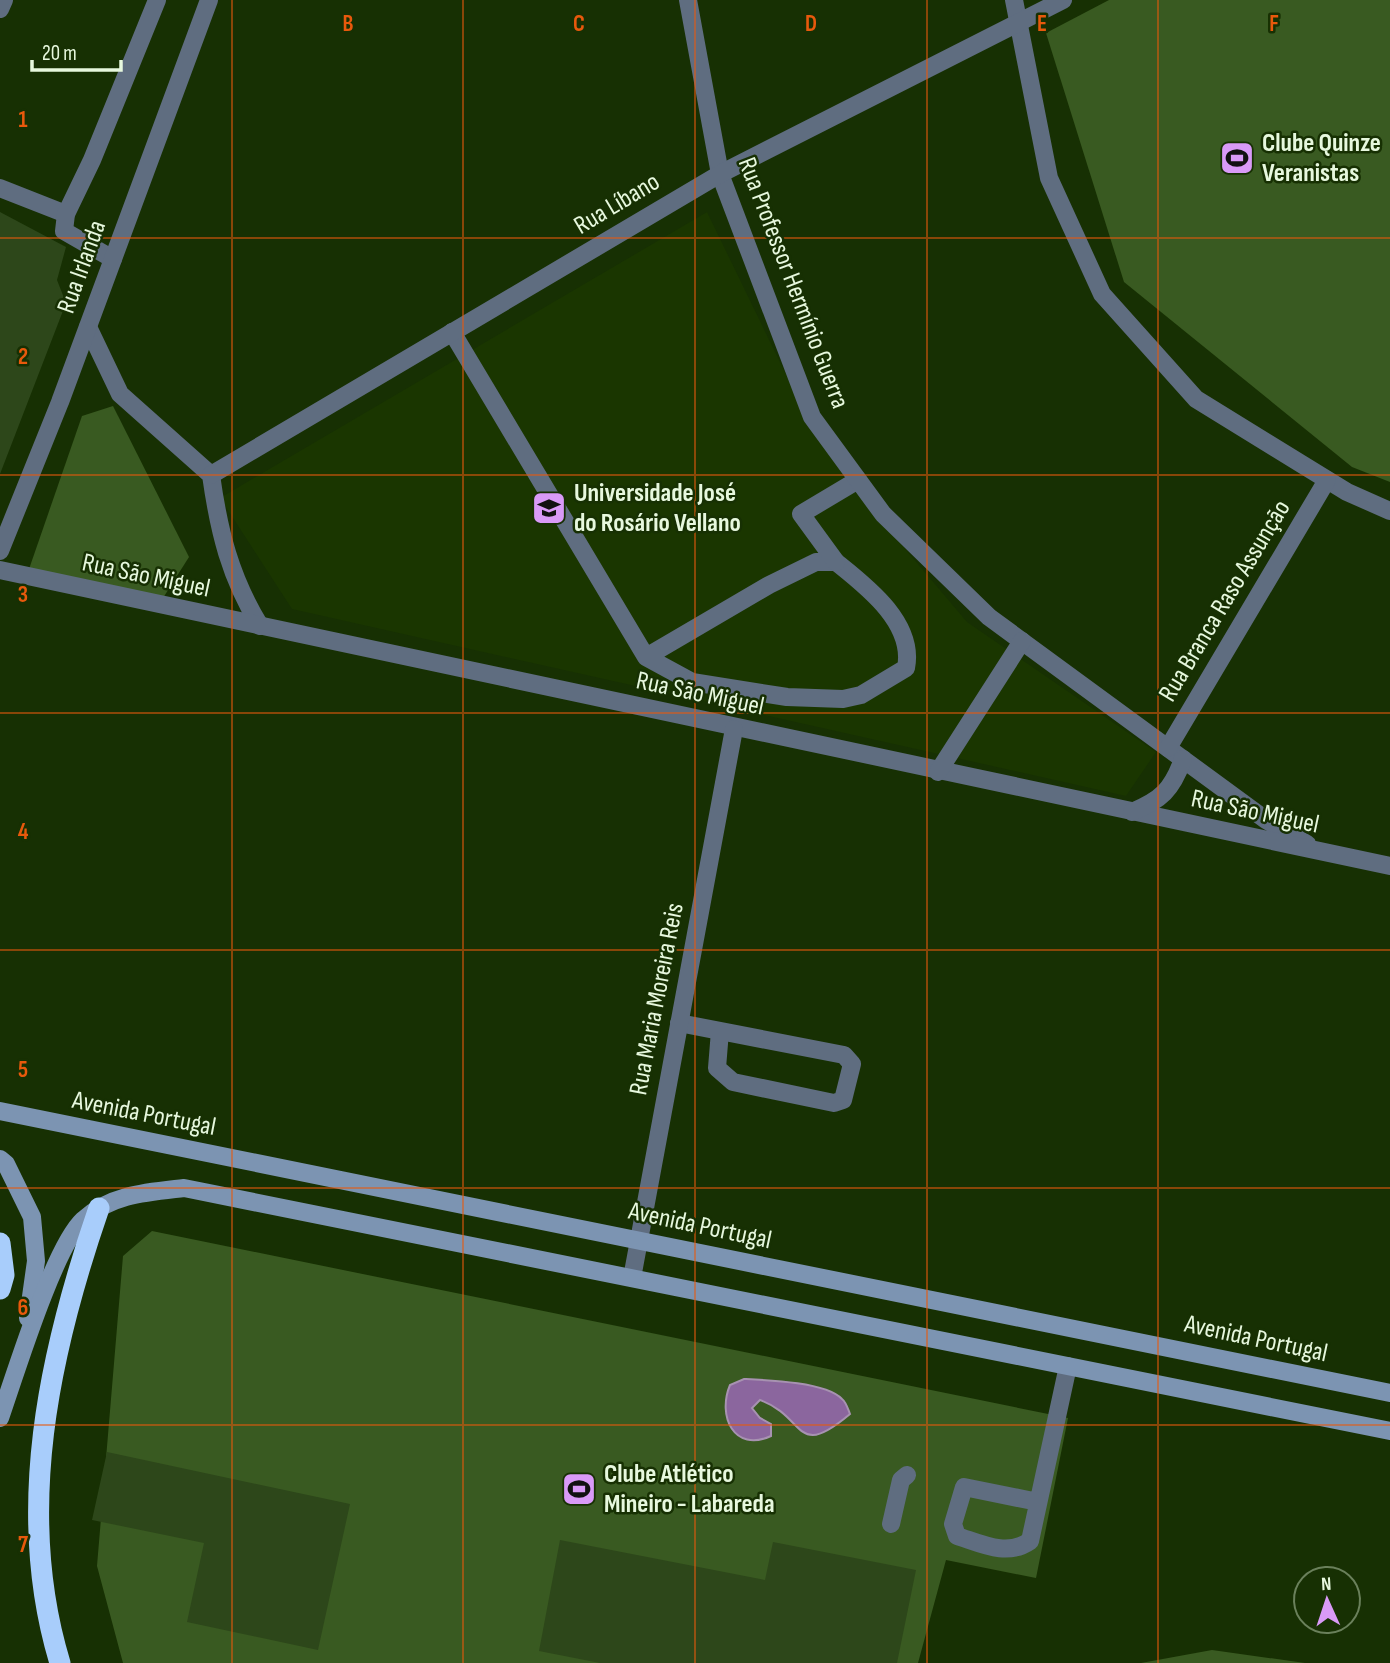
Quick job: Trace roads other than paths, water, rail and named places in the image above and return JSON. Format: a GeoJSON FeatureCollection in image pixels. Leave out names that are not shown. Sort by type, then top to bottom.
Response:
{"type":"FeatureCollection","features":[{"type":"Feature","properties":{"kind":"highway"},"geometry":{"type":"LineString","coordinates":[[60,1663],[48,1624],[38,1562],[37,1484],[56,1360],[72,1295],[99,1208]]}},
{"type":"Feature","properties":{"kind":"highway"},"geometry":{"type":"LineString","coordinates":[[0,1243],[4,1275],[0,1289]]}},
{"type":"Feature","properties":{"kind":"main road","name":"Avenida Portugal"},"geometry":{"type":"LineString","coordinates":[[0,1111],[1390,1393]]}},
{"type":"Feature","properties":{"kind":"main road"},"geometry":{"type":"LineString","coordinates":[[0,1159],[6,1164],[32,1217],[36,1261],[30,1312],[10,1389]]}},
{"type":"Feature","properties":{"kind":"main road"},"geometry":{"type":"LineString","coordinates":[[0,1418],[63,1248],[82,1221],[99,1208],[132,1194],[184,1188],[1390,1431]]}},
{"type":"Feature","properties":{"kind":"street"},"geometry":{"type":"LineString","coordinates":[[0,9],[4,0]]}},
{"type":"Feature","properties":{"kind":"street"},"geometry":{"type":"LineString","coordinates":[[113,259],[64,231],[66,214],[92,160],[157,0]]}},
{"type":"Feature","properties":{"kind":"street","name":"Rua Irlanda"},"geometry":{"type":"LineString","coordinates":[[0,551],[88,327],[209,0]]}},
{"type":"Feature","properties":{"kind":"street","name":"Rua Professor Hermínio Guerra"},"geometry":{"type":"LineString","coordinates":[[688,0],[720,174],[812,417],[883,514],[989,617],[1266,820],[1322,853]]}},
{"type":"Feature","properties":{"kind":"street"},"geometry":{"type":"LineString","coordinates":[[1014,0],[1049,178],[1102,294],[1196,399],[1326,480],[1390,511]]}},
{"type":"Feature","properties":{"kind":"street","name":"Rua Líbano"},"geometry":{"type":"LineString","coordinates":[[211,475],[720,174],[1063,0]]}},
{"type":"Feature","properties":{"kind":"street"},"geometry":{"type":"LineString","coordinates":[[0,188],[66,214]]}},
{"type":"Feature","properties":{"kind":"street"},"geometry":{"type":"LineString","coordinates":[[88,327],[120,394],[211,475],[218,530],[241,595],[260,626]]}},
{"type":"Feature","properties":{"kind":"street"},"geometry":{"type":"LineString","coordinates":[[452,332],[646,657],[692,682],[787,697],[844,699],[861,695],[906,668],[901,628],[870,589],[836,562],[801,514],[858,480]]}},
{"type":"Feature","properties":{"kind":"street","name":"Rua Branca Raso Assunção"},"geometry":{"type":"LineString","coordinates":[[1132,813],[1158,801],[1177,777],[1175,754],[1326,480]]}},
{"type":"Feature","properties":{"kind":"street"},"geometry":{"type":"LineString","coordinates":[[646,657],[816,562],[836,562]]}},
{"type":"Feature","properties":{"kind":"street","name":"Rua São Miguel"},"geometry":{"type":"LineString","coordinates":[[0,570],[734,729],[1390,866]]}},
{"type":"Feature","properties":{"kind":"street"},"geometry":{"type":"LineString","coordinates":[[938,772],[1022,641]]}},
{"type":"Feature","properties":{"kind":"street","name":"Rua Maria Moreira Reis"},"geometry":{"type":"LineString","coordinates":[[632,1278],[734,729]]}},
{"type":"Feature","properties":{"kind":"street"},"geometry":{"type":"LineString","coordinates":[[680,1023],[844,1055],[852,1063],[843,1100],[834,1103],[733,1082],[717,1068],[720,1031]]}},
{"type":"Feature","properties":{"kind":"street"},"geometry":{"type":"LineString","coordinates":[[1038,1502],[964,1487],[954,1524],[957,1536],[1003,1550],[1018,1549],[1030,1541],[1068,1366]]}},
{"type":"Feature","properties":{"kind":"street"},"geometry":{"type":"LineString","coordinates":[[891,1524],[901,1480],[907,1475]]}},
{"type":"Feature","properties":{"kind":"place","name":"Clube Quinze Veranistas"},"geometry":{"type":"Point","coordinates":[1237,158]}},
{"type":"Feature","properties":{"kind":"place","name":"Universidade José do Rosário Vellano"},"geometry":{"type":"Point","coordinates":[549,508]}},
{"type":"Feature","properties":{"kind":"place","name":"Clube Atlético Mineiro - Labareda"},"geometry":{"type":"Point","coordinates":[579,1489]}}]}
